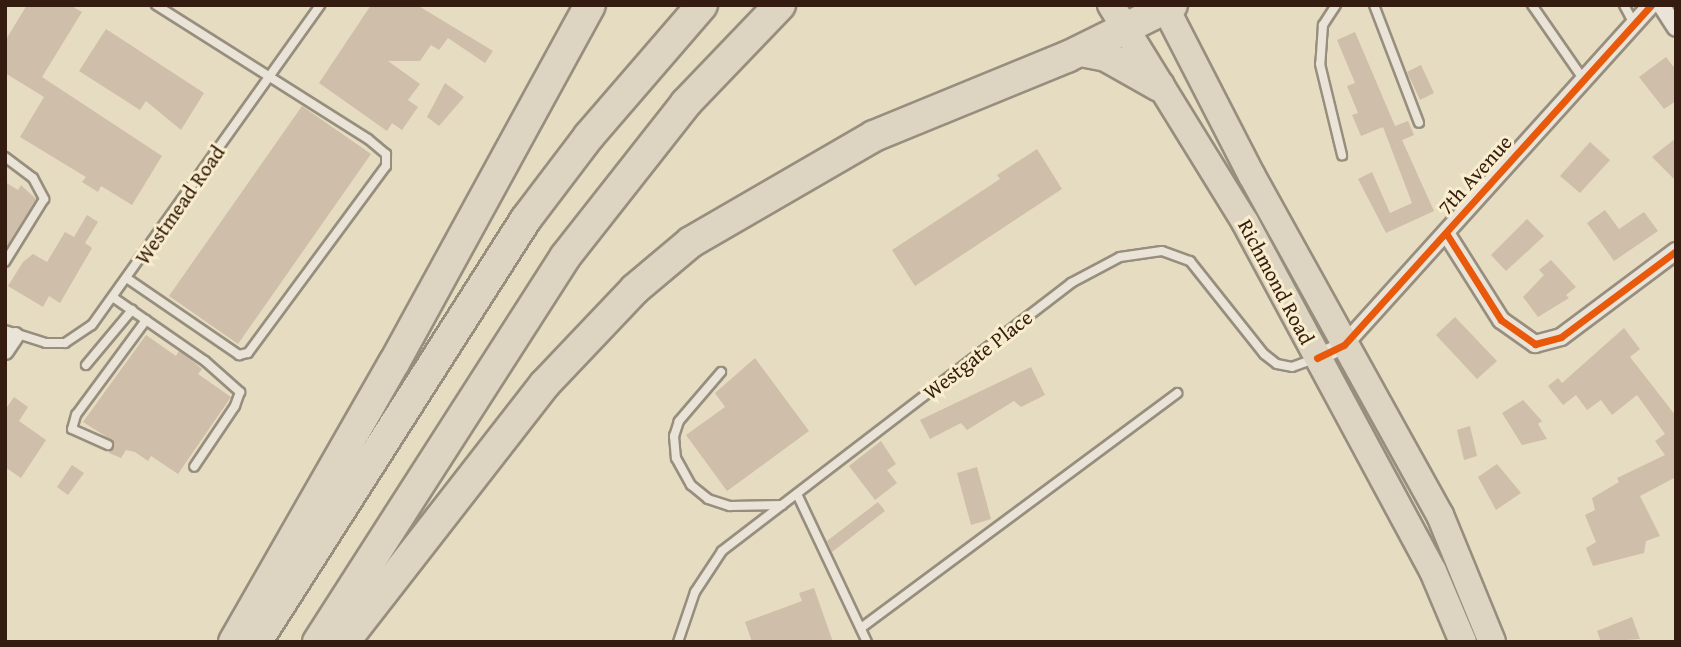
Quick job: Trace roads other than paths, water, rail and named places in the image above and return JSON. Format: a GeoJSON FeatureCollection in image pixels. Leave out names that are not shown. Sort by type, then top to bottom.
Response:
{"type":"FeatureCollection","features":[{"type":"Feature","properties":{"kind":"highway"},"geometry":{"type":"LineString","coordinates":[[234,642],[394,363],[590,5]]}},
{"type":"Feature","properties":{"kind":"highway"},"geometry":{"type":"LineString","coordinates":[[256,642],[526,219],[589,136],[702,5]]}},
{"type":"Feature","properties":{"kind":"highway"},"geometry":{"type":"LineString","coordinates":[[318,642],[565,257],[686,103],[780,5]]}},
{"type":"Feature","properties":{"kind":"highway"},"geometry":{"type":"LineString","coordinates":[[344,642],[544,385],[635,289],[691,242],[874,136],[1081,51],[1117,16],[1168,7]]}},
{"type":"Feature","properties":{"kind":"highway","name":"Richmond Road"},"geometry":{"type":"LineString","coordinates":[[1168,7],[1344,345],[1440,515],[1492,642]]}},
{"type":"Feature","properties":{"kind":"highway","name":"Richmond Road"},"geometry":{"type":"LineString","coordinates":[[1117,16],[1245,222],[1433,570],[1463,642]]}},
{"type":"Feature","properties":{"kind":"highway"},"geometry":{"type":"LineString","coordinates":[[1081,51],[1106,56],[1159,86]]}},
{"type":"Feature","properties":{"kind":"street","name":"7th Avenue"},"geometry":{"type":"LineString","coordinates":[[1317,358],[1344,345],[1651,5]]}},
{"type":"Feature","properties":{"kind":"street"},"geometry":{"type":"LineString","coordinates":[[1661,5],[1676,29]]}},
{"type":"Feature","properties":{"kind":"street"},"geometry":{"type":"LineString","coordinates":[[1446,233],[1501,320],[1535,344],[1561,337],[1676,251]]}},
{"type":"Feature","properties":{"kind":"street"},"geometry":{"type":"LineString","coordinates":[[5,351],[10,333]]}},
{"type":"Feature","properties":{"kind":"lane"},"geometry":{"type":"LineString","coordinates":[[128,279],[239,355],[248,353],[328,249],[386,166],[386,154],[304,97],[268,80],[156,5]]}},
{"type":"Feature","properties":{"kind":"lane","name":"Westmead Road"},"geometry":{"type":"LineString","coordinates":[[10,333],[65,342],[92,325],[128,279],[320,5]]}},
{"type":"Feature","properties":{"kind":"lane"},"geometry":{"type":"LineString","coordinates":[[1336,5],[1323,25],[1320,64],[1342,155]]}},
{"type":"Feature","properties":{"kind":"lane"},"geometry":{"type":"LineString","coordinates":[[1374,5],[1419,123]]}},
{"type":"Feature","properties":{"kind":"lane"},"geometry":{"type":"LineString","coordinates":[[1532,5],[1584,80]]}},
{"type":"Feature","properties":{"kind":"lane"},"geometry":{"type":"LineString","coordinates":[[1624,5],[1634,24]]}},
{"type":"Feature","properties":{"kind":"lane"},"geometry":{"type":"LineString","coordinates":[[5,157],[33,178],[44,199],[24,238],[5,262]]}},
{"type":"Feature","properties":{"kind":"lane","name":"Westgate Place"},"geometry":{"type":"LineString","coordinates":[[678,642],[709,568],[722,551],[1071,283],[1129,255],[1162,251],[1190,261],[1206,276],[1246,335],[1270,359],[1292,367],[1317,358]]}},
{"type":"Feature","properties":{"kind":"lane"},"geometry":{"type":"LineString","coordinates":[[114,298],[240,392],[235,406],[194,467]]}},
{"type":"Feature","properties":{"kind":"lane"},"geometry":{"type":"LineString","coordinates":[[86,365],[132,310]]}},
{"type":"Feature","properties":{"kind":"lane"},"geometry":{"type":"LineString","coordinates":[[108,445],[72,429],[76,415],[146,320]]}},
{"type":"Feature","properties":{"kind":"lane"},"geometry":{"type":"LineString","coordinates":[[721,372],[679,421],[674,436],[676,458],[691,485],[708,499],[730,506],[782,505]]}},
{"type":"Feature","properties":{"kind":"lane"},"geometry":{"type":"LineString","coordinates":[[861,628],[1177,393]]}},
{"type":"Feature","properties":{"kind":"lane"},"geometry":{"type":"LineString","coordinates":[[797,494],[867,642]]}}]}
